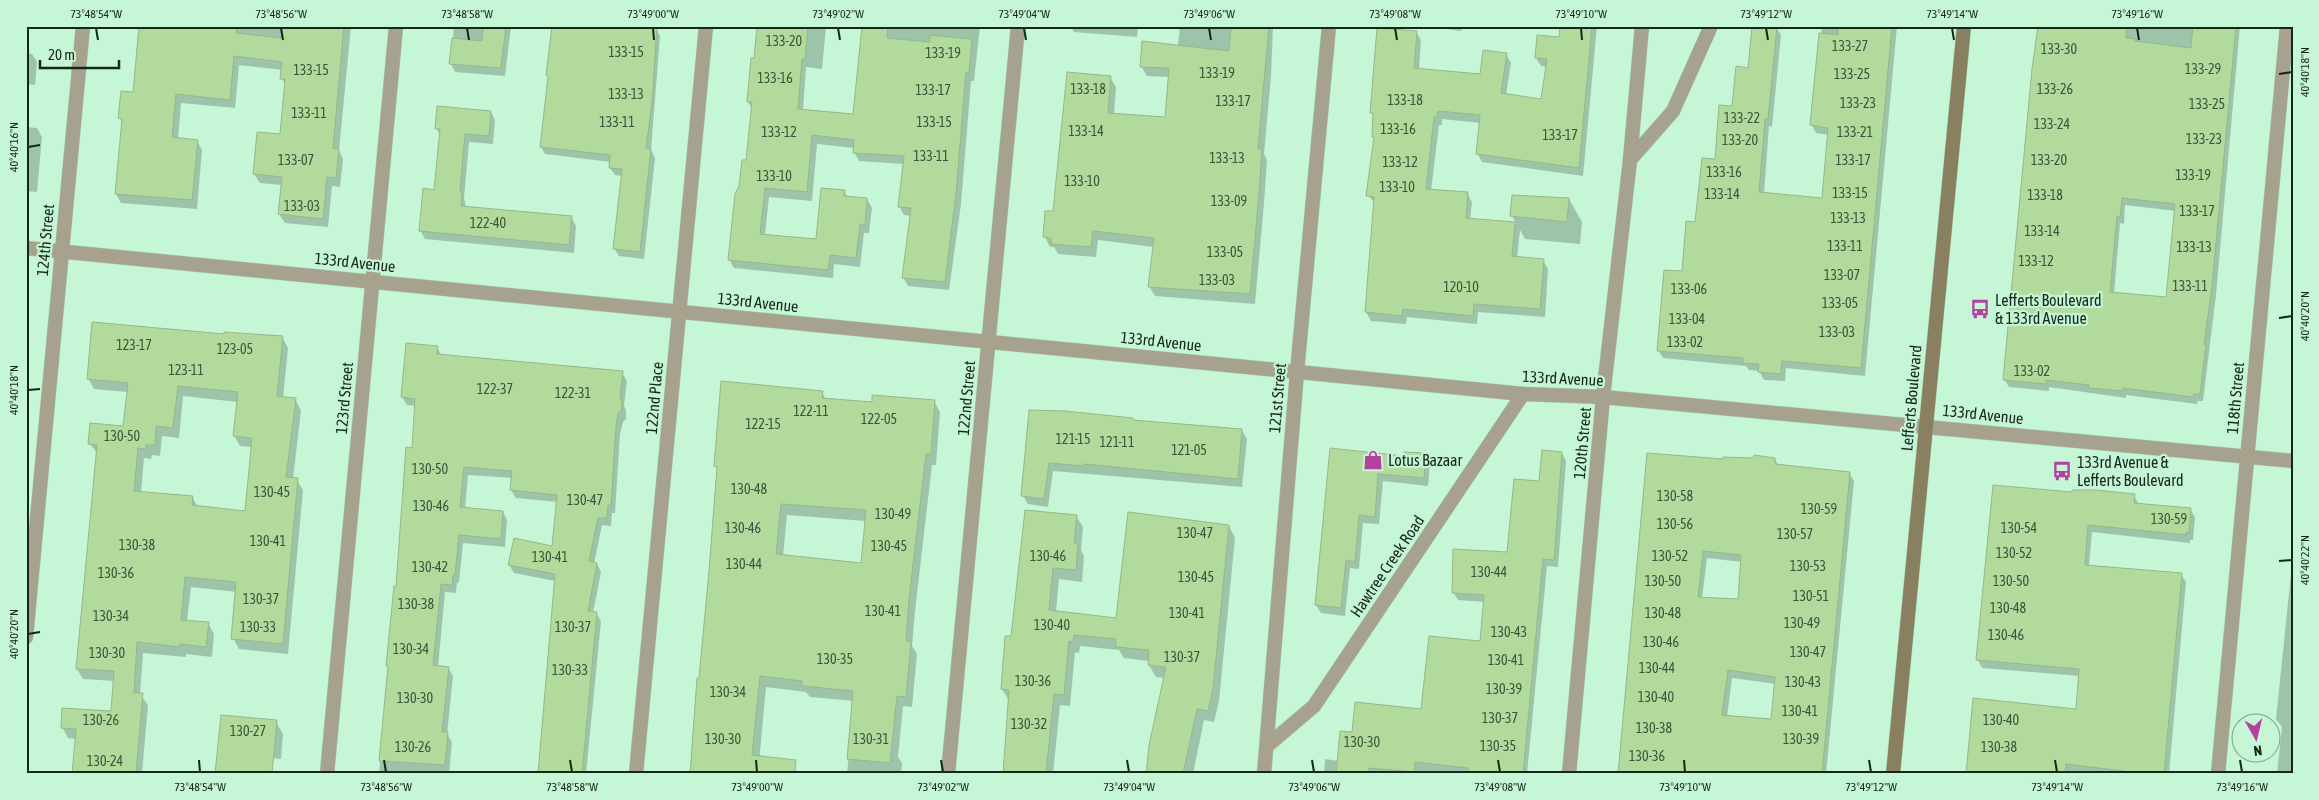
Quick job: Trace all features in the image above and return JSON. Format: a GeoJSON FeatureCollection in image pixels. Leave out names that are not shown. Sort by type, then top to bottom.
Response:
{"type":"FeatureCollection","features":[{"type":"Feature","properties":{"kind":"main road","name":"Lefferts Boulevard"},"geometry":{"type":"LineString","coordinates":[[1893,774],[1964,26]]}},
{"type":"Feature","properties":{"kind":"street","name":"124th Street"},"geometry":{"type":"LineString","coordinates":[[26,637],[83,26]]}},
{"type":"Feature","properties":{"kind":"street","name":"123rd Street"},"geometry":{"type":"LineString","coordinates":[[327,774],[396,26]]}},
{"type":"Feature","properties":{"kind":"street","name":"122nd Place"},"geometry":{"type":"LineString","coordinates":[[636,774],[706,26]]}},
{"type":"Feature","properties":{"kind":"street","name":"122nd Street"},"geometry":{"type":"LineString","coordinates":[[948,774],[1018,26]]}},
{"type":"Feature","properties":{"kind":"street","name":"121st Street"},"geometry":{"type":"LineString","coordinates":[[1264,774],[1297,372],[1329,26]]}},
{"type":"Feature","properties":{"kind":"street","name":"120th Street"},"geometry":{"type":"LineString","coordinates":[[1569,774],[1603,397],[1630,160],[1642,26]]}},
{"type":"Feature","properties":{"kind":"street"},"geometry":{"type":"LineString","coordinates":[[1630,160],[1673,111],[1711,26]]}},
{"type":"Feature","properties":{"kind":"street","name":"118th Street"},"geometry":{"type":"LineString","coordinates":[[2218,774],[2287,26]]}},
{"type":"Feature","properties":{"kind":"street","name":"133rd Avenue"},"geometry":{"type":"LineString","coordinates":[[26,248],[1523,394],[1603,397],[2293,461]]}},
{"type":"Feature","properties":{"kind":"street","name":"Hawtree Creek Road"},"geometry":{"type":"LineString","coordinates":[[1266,746],[1314,706],[1523,394]]}},
{"type":"Feature","properties":{"kind":"building"},"geometry":{"type":"Polygon","coordinates":[[[139,26],[237,26],[236,33],[281,38],[282,26],[344,26],[333,148],[339,149],[336,178],[327,177],[323,219],[278,214],[282,177],[253,174],[257,132],[280,134],[285,79],[280,79],[282,62],[234,56],[230,100],[176,94],[172,137],[198,140],[192,200],[115,194],[122,119],[118,118],[121,91],[133,92],[139,26]]]}},
{"type":"Feature","properties":{"kind":"building"},"geometry":{"type":"Polygon","coordinates":[[[483,26],[506,26],[501,68],[449,64],[452,38],[482,41],[483,26]]]}},
{"type":"Feature","properties":{"kind":"building"},"geometry":{"type":"Polygon","coordinates":[[[552,26],[657,26],[652,103],[646,148],[651,149],[640,252],[613,249],[622,169],[609,168],[610,155],[540,147],[552,26]]]}},
{"type":"Feature","properties":{"kind":"building"},"geometry":{"type":"Polygon","coordinates":[[[757,26],[808,26],[805,59],[802,59],[798,109],[853,114],[862,26],[888,26],[887,38],[930,42],[930,35],[972,39],[969,73],[966,72],[956,194],[945,282],[902,278],[911,208],[898,207],[904,156],[853,153],[854,140],[812,135],[807,192],[765,188],[760,234],[816,239],[821,188],[845,190],[844,196],[867,198],[865,225],[860,224],[856,258],[830,255],[828,270],[728,260],[735,194],[739,186],[742,160],[746,160],[752,102],[747,102],[751,58],[754,58],[757,26]]]}},
{"type":"Feature","properties":{"kind":"building"},"geometry":{"type":"Polygon","coordinates":[[[1231,26],[1269,26],[1258,149],[1262,149],[1250,294],[1148,287],[1154,238],[1093,231],[1091,247],[1051,244],[1051,238],[1043,237],[1045,211],[1053,211],[1067,72],[1111,76],[1108,113],[1165,117],[1169,68],[1140,67],[1142,41],[1229,51],[1231,26]]]}},
{"type":"Feature","properties":{"kind":"building"},"geometry":{"type":"Polygon","coordinates":[[[1560,26],[1592,26],[1579,168],[1476,154],[1480,115],[1438,111],[1437,117],[1434,117],[1426,189],[1468,192],[1466,218],[1515,222],[1512,256],[1544,259],[1540,309],[1474,304],[1473,316],[1403,309],[1402,316],[1365,312],[1374,197],[1366,196],[1374,137],[1372,137],[1373,113],[1370,113],[1377,28],[1417,31],[1414,68],[1480,74],[1483,50],[1507,53],[1501,93],[1541,99],[1547,59],[1535,58],[1537,35],[1559,37],[1560,26]]]}},
{"type":"Feature","properties":{"kind":"building"},"geometry":{"type":"Polygon","coordinates":[[[1752,26],[1777,26],[1768,119],[1765,119],[1759,192],[1822,198],[1828,128],[1810,125],[1819,33],[1838,35],[1838,26],[1892,26],[1861,368],[1782,361],[1781,374],[1758,372],[1759,364],[1743,363],[1743,358],[1657,351],[1664,270],[1682,271],[1686,221],[1695,222],[1702,158],[1715,159],[1719,105],[1732,106],[1736,66],[1748,68],[1752,26]]]}},
{"type":"Feature","properties":{"kind":"building"},"geometry":{"type":"Polygon","coordinates":[[[2038,26],[2127,26],[2126,38],[2135,39],[2135,41],[2191,48],[2193,26],[2236,26],[2200,394],[2194,394],[2193,397],[2123,388],[2122,391],[2089,388],[2089,385],[2046,380],[2046,384],[2003,380],[2032,69],[2038,26]],[[2122,198],[2120,217],[2117,216],[2110,292],[2166,297],[2175,204],[2122,198]]]}},
{"type":"Feature","properties":{"kind":"building"},"geometry":{"type":"Polygon","coordinates":[[[437,106],[491,111],[489,136],[465,134],[460,192],[462,192],[461,206],[572,216],[569,245],[419,231],[423,188],[434,190],[440,129],[435,129],[437,106]]]}},
{"type":"Feature","properties":{"kind":"building"},"geometry":{"type":"Polygon","coordinates":[[[1512,195],[1569,198],[1567,222],[1510,216],[1512,195]]]}},
{"type":"Feature","properties":{"kind":"building"},"geometry":{"type":"Polygon","coordinates":[[[92,322],[224,334],[224,332],[283,336],[277,396],[296,398],[286,477],[298,478],[283,644],[231,639],[236,582],[185,577],[181,620],[209,622],[206,647],[180,644],[180,647],[137,642],[134,693],[143,693],[136,774],[72,774],[76,729],[61,728],[62,708],[111,711],[114,671],[76,669],[97,445],[88,444],[90,423],[123,426],[128,383],[87,379],[92,322]],[[178,386],[173,428],[156,426],[155,445],[146,445],[146,449],[138,448],[134,491],[193,496],[192,505],[245,511],[252,438],[233,436],[238,392],[178,386]]]}},
{"type":"Feature","properties":{"kind":"building"},"geometry":{"type":"Polygon","coordinates":[[[406,343],[438,346],[437,354],[623,371],[620,398],[622,410],[618,413],[616,426],[611,506],[608,505],[607,518],[598,518],[589,561],[597,563],[588,611],[597,612],[582,774],[538,774],[555,574],[508,565],[514,538],[552,546],[557,495],[510,490],[512,471],[464,467],[460,507],[503,511],[501,539],[459,535],[455,575],[453,575],[452,585],[441,584],[433,665],[449,667],[442,732],[448,732],[445,765],[379,761],[388,666],[386,666],[394,586],[396,586],[406,447],[412,448],[415,399],[401,397],[406,343]]]}},
{"type":"Feature","properties":{"kind":"building"},"geometry":{"type":"Polygon","coordinates":[[[721,381],[823,391],[822,398],[872,402],[872,395],[935,400],[931,454],[926,454],[909,599],[906,641],[911,642],[906,697],[897,696],[890,763],[847,759],[853,691],[802,686],[802,681],[760,676],[752,755],[796,760],[795,774],[690,774],[697,678],[699,678],[709,571],[717,467],[714,466],[721,381]],[[781,504],[776,554],[861,563],[866,510],[781,504]]]}},
{"type":"Feature","properties":{"kind":"building"},"geometry":{"type":"Polygon","coordinates":[[[1029,410],[1065,411],[1133,418],[1133,420],[1242,429],[1238,479],[1084,464],[1084,466],[1049,463],[1044,499],[1021,496],[1029,410]]]}},
{"type":"Feature","properties":{"kind":"building"},"geometry":{"type":"Polygon","coordinates":[[[1330,448],[1404,456],[1404,452],[1426,453],[1424,478],[1378,474],[1375,517],[1359,515],[1355,562],[1346,560],[1341,608],[1315,605],[1330,448]]]}},
{"type":"Feature","properties":{"kind":"building"},"geometry":{"type":"Polygon","coordinates":[[[1542,450],[1562,452],[1554,560],[1543,559],[1523,774],[1468,774],[1468,768],[1415,762],[1415,772],[1369,768],[1368,774],[1336,774],[1340,731],[1352,732],[1355,702],[1421,709],[1429,636],[1480,641],[1484,595],[1452,593],[1453,549],[1507,552],[1514,479],[1539,481],[1542,450]]]}},
{"type":"Feature","properties":{"kind":"building"},"geometry":{"type":"Polygon","coordinates":[[[1647,453],[1723,459],[1723,457],[1753,458],[1754,455],[1775,458],[1775,464],[1850,472],[1822,774],[1618,774],[1647,453]],[[1703,551],[1698,597],[1738,599],[1741,555],[1703,551]],[[1728,670],[1722,715],[1771,719],[1775,677],[1728,670]]]}},
{"type":"Feature","properties":{"kind":"building"},"geometry":{"type":"Polygon","coordinates":[[[1993,485],[2072,492],[2072,490],[2096,490],[2135,494],[2134,503],[2191,508],[2189,533],[2186,532],[2186,535],[2088,525],[2085,565],[2182,573],[2164,774],[2123,774],[2123,771],[2066,764],[2065,774],[1966,774],[1973,698],[2076,709],[2079,669],[1976,660],[1993,485]]]}},
{"type":"Feature","properties":{"kind":"building"},"geometry":{"type":"Polygon","coordinates":[[[1025,510],[1077,515],[1074,543],[1078,544],[1076,570],[1053,568],[1049,610],[1116,618],[1128,512],[1229,525],[1213,689],[1208,711],[1197,709],[1183,774],[1146,774],[1149,745],[1166,667],[1148,665],[1149,650],[1116,647],[1116,639],[1074,635],[1073,642],[1069,641],[1064,695],[1054,694],[1046,774],[1003,774],[1009,690],[1001,689],[1005,636],[1011,636],[1025,510]]]}},
{"type":"Feature","properties":{"kind":"building"},"geometry":{"type":"Polygon","coordinates":[[[221,715],[277,720],[272,774],[215,774],[221,715]]]}},
{"type":"Feature","properties":{"kind":"place","name":"Lefferts Boulevard & 133rd Avenue"},"geometry":{"type":"Point","coordinates":[1980,309]}},
{"type":"Feature","properties":{"kind":"place","name":"Lotus Bazaar"},"geometry":{"type":"Point","coordinates":[1373,460]}},
{"type":"Feature","properties":{"kind":"place","name":"133rd Avenue & Lefferts Boulevard"},"geometry":{"type":"Point","coordinates":[2062,471]}}]}
